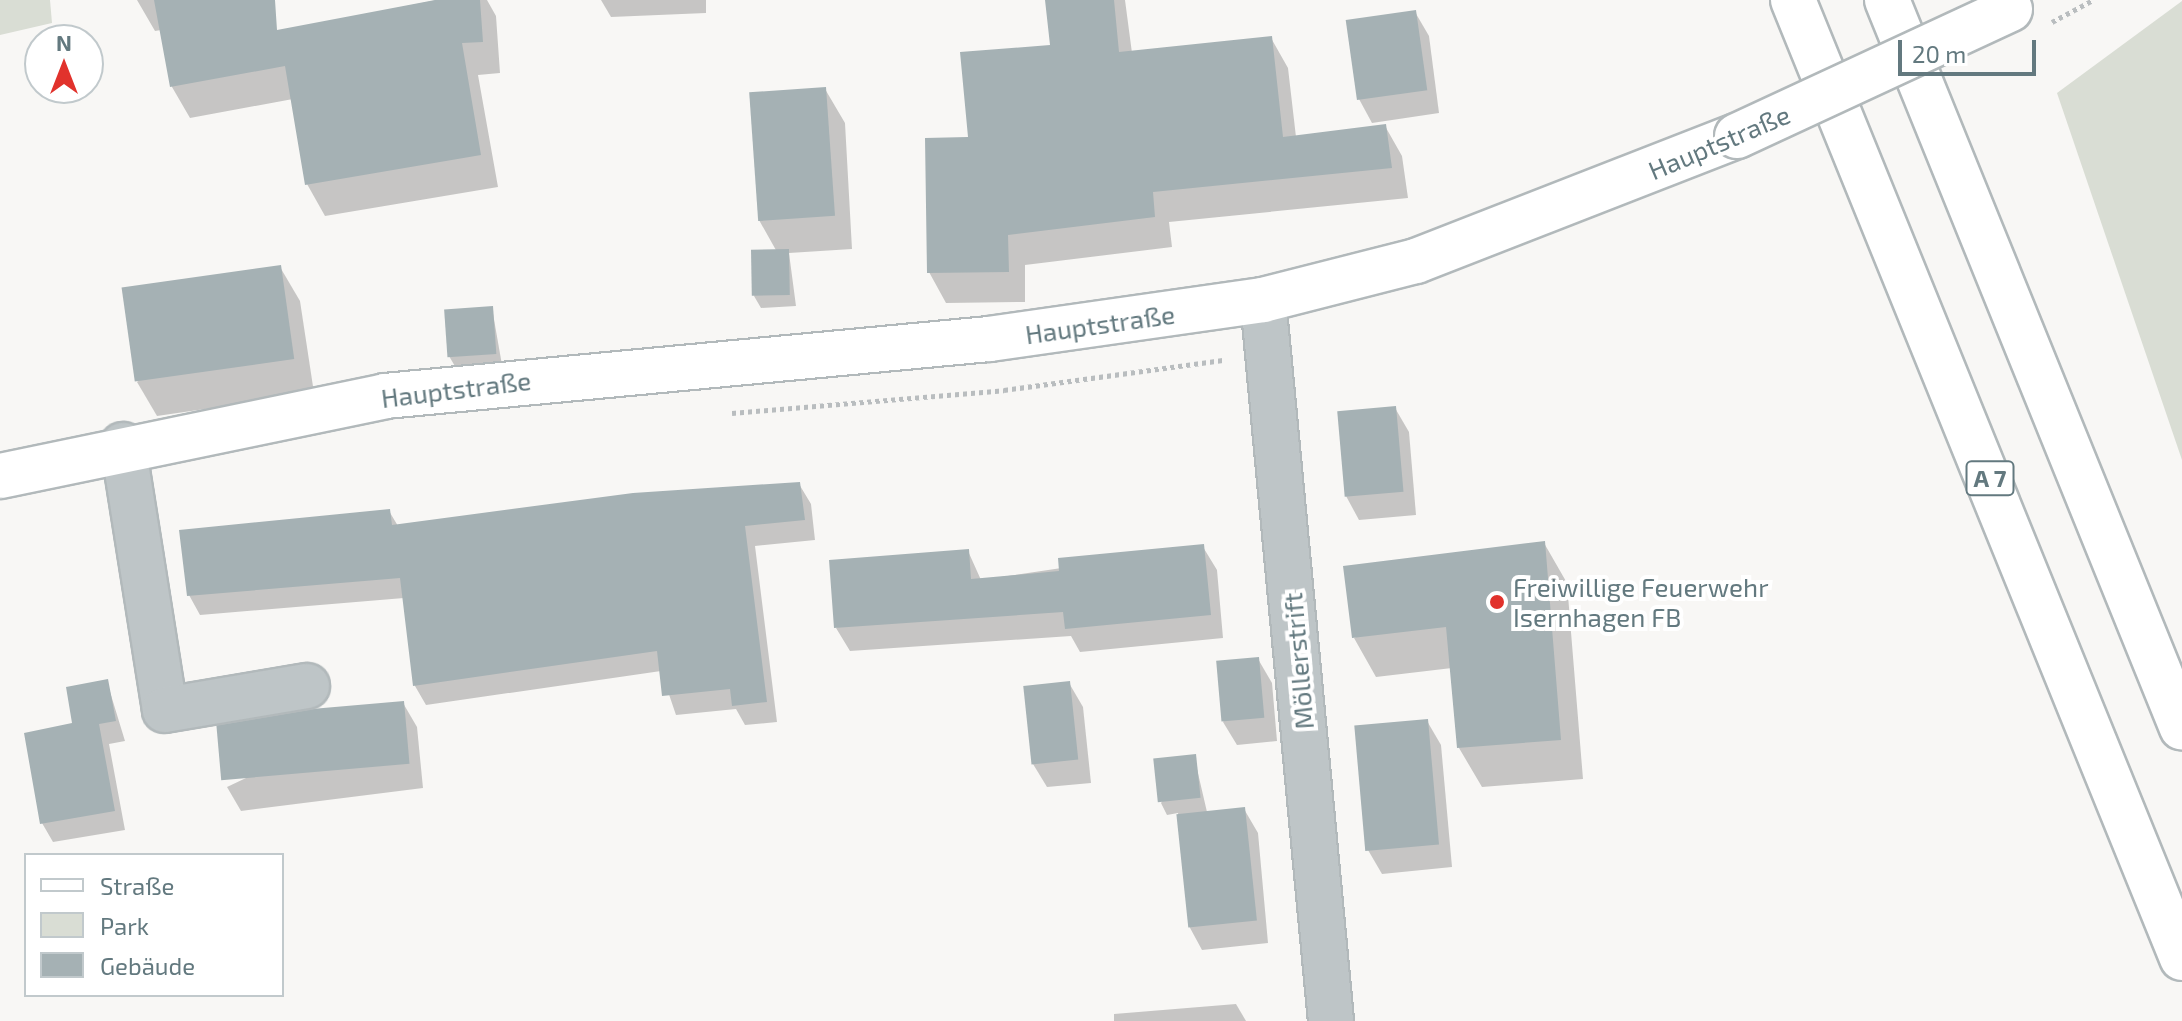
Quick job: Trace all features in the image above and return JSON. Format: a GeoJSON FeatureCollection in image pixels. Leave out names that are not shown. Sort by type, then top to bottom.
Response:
{"type":"FeatureCollection","features":[{"type":"Feature","properties":{"kind":"main road","name":"A 7"},"geometry":{"type":"LineString","coordinates":[[1793,0],[2182,958]]}},
{"type":"Feature","properties":{"kind":"main road"},"geometry":{"type":"LineString","coordinates":[[1887,0],[2182,728]]}},
{"type":"Feature","properties":{"kind":"main road","name":"Hauptstraße"},"geometry":{"type":"LineString","coordinates":[[0,476],[123,445],[385,396],[989,339],[1263,300],[1416,261],[1737,136],[2017,4]]}},
{"type":"Feature","properties":{"kind":"street","name":"Möllerstrift"},"geometry":{"type":"LineString","coordinates":[[1263,300],[1331,1021]]}},
{"type":"Feature","properties":{"kind":"street"},"geometry":{"type":"LineString","coordinates":[[123,445],[165,710],[307,686]]}},
{"type":"Feature","properties":{"kind":"green space"},"geometry":{"type":"Polygon","coordinates":[[[0,0],[50,0],[52,23],[24,24],[24,29],[0,35],[0,0]]]}},
{"type":"Feature","properties":{"kind":"green space"},"geometry":{"type":"Polygon","coordinates":[[[2182,1],[2182,460],[2057,93],[2182,1]]]}},
{"type":"Feature","properties":{"kind":"building"},"geometry":{"type":"Polygon","coordinates":[[[154,0],[275,0],[277,30],[435,0],[480,0],[483,42],[462,43],[481,155],[305,185],[285,66],[170,87],[154,0]]]}},
{"type":"Feature","properties":{"kind":"building"},"geometry":{"type":"Polygon","coordinates":[[[1045,0],[1114,0],[1119,52],[1272,36],[1283,137],[1386,124],[1392,168],[1153,192],[1155,217],[1008,235],[1009,272],[927,273],[925,138],[968,137],[960,52],[1050,45],[1045,0]]]}},
{"type":"Feature","properties":{"kind":"building"},"geometry":{"type":"Polygon","coordinates":[[[1416,10],[1427,90],[1357,100],[1346,20],[1416,10]]]}},
{"type":"Feature","properties":{"kind":"building"},"geometry":{"type":"Polygon","coordinates":[[[826,87],[835,216],[758,221],[749,92],[826,87]]]}},
{"type":"Feature","properties":{"kind":"building"},"geometry":{"type":"Polygon","coordinates":[[[789,249],[790,295],[752,296],[751,250],[789,249]]]}},
{"type":"Feature","properties":{"kind":"building"},"geometry":{"type":"Polygon","coordinates":[[[281,265],[294,359],[135,381],[122,287],[281,265]]]}},
{"type":"Feature","properties":{"kind":"building"},"geometry":{"type":"Polygon","coordinates":[[[493,306],[496,354],[447,357],[444,309],[493,306]]]}},
{"type":"Feature","properties":{"kind":"building"},"geometry":{"type":"Polygon","coordinates":[[[1396,406],[1403,492],[1345,497],[1337,411],[1396,406]]]}},
{"type":"Feature","properties":{"kind":"building"},"geometry":{"type":"Polygon","coordinates":[[[800,482],[805,520],[745,526],[767,702],[732,706],[730,689],[662,696],[657,651],[413,686],[400,578],[187,596],[179,530],[390,509],[392,525],[633,493],[800,482]]]}},
{"type":"Feature","properties":{"kind":"building","name":"Freiwillige Feuerwehr Isernhagen FB"},"geometry":{"type":"Polygon","coordinates":[[[1545,541],[1561,740],[1457,748],[1446,627],[1352,638],[1343,566],[1545,541]]]}},
{"type":"Feature","properties":{"kind":"building"},"geometry":{"type":"Polygon","coordinates":[[[1204,544],[1211,615],[1065,629],[1063,612],[834,628],[829,560],[969,549],[971,579],[1059,571],[1058,558],[1204,544]]]}},
{"type":"Feature","properties":{"kind":"building"},"geometry":{"type":"Polygon","coordinates":[[[1259,657],[1264,718],[1221,722],[1216,661],[1259,657]]]}},
{"type":"Feature","properties":{"kind":"building"},"geometry":{"type":"Polygon","coordinates":[[[108,679],[116,721],[99,724],[115,811],[40,824],[24,733],[72,723],[66,687],[108,679]]]}},
{"type":"Feature","properties":{"kind":"building"},"geometry":{"type":"Polygon","coordinates":[[[1070,681],[1078,760],[1032,764],[1023,686],[1070,681]]]}},
{"type":"Feature","properties":{"kind":"building"},"geometry":{"type":"Polygon","coordinates":[[[404,701],[409,764],[221,780],[216,717],[404,701]]]}},
{"type":"Feature","properties":{"kind":"building"},"geometry":{"type":"Polygon","coordinates":[[[1428,719],[1439,845],[1365,851],[1354,725],[1428,719]]]}},
{"type":"Feature","properties":{"kind":"building"},"geometry":{"type":"Polygon","coordinates":[[[1196,754],[1201,798],[1158,802],[1153,758],[1196,754]]]}},
{"type":"Feature","properties":{"kind":"building"},"geometry":{"type":"Polygon","coordinates":[[[1245,807],[1257,920],[1188,928],[1176,814],[1245,807]]]}},
{"type":"Feature","properties":{"kind":"place","name":"Freiwillige Feuerwehr Isernhagen FB"},"geometry":{"type":"Point","coordinates":[1497,602]}}]}
